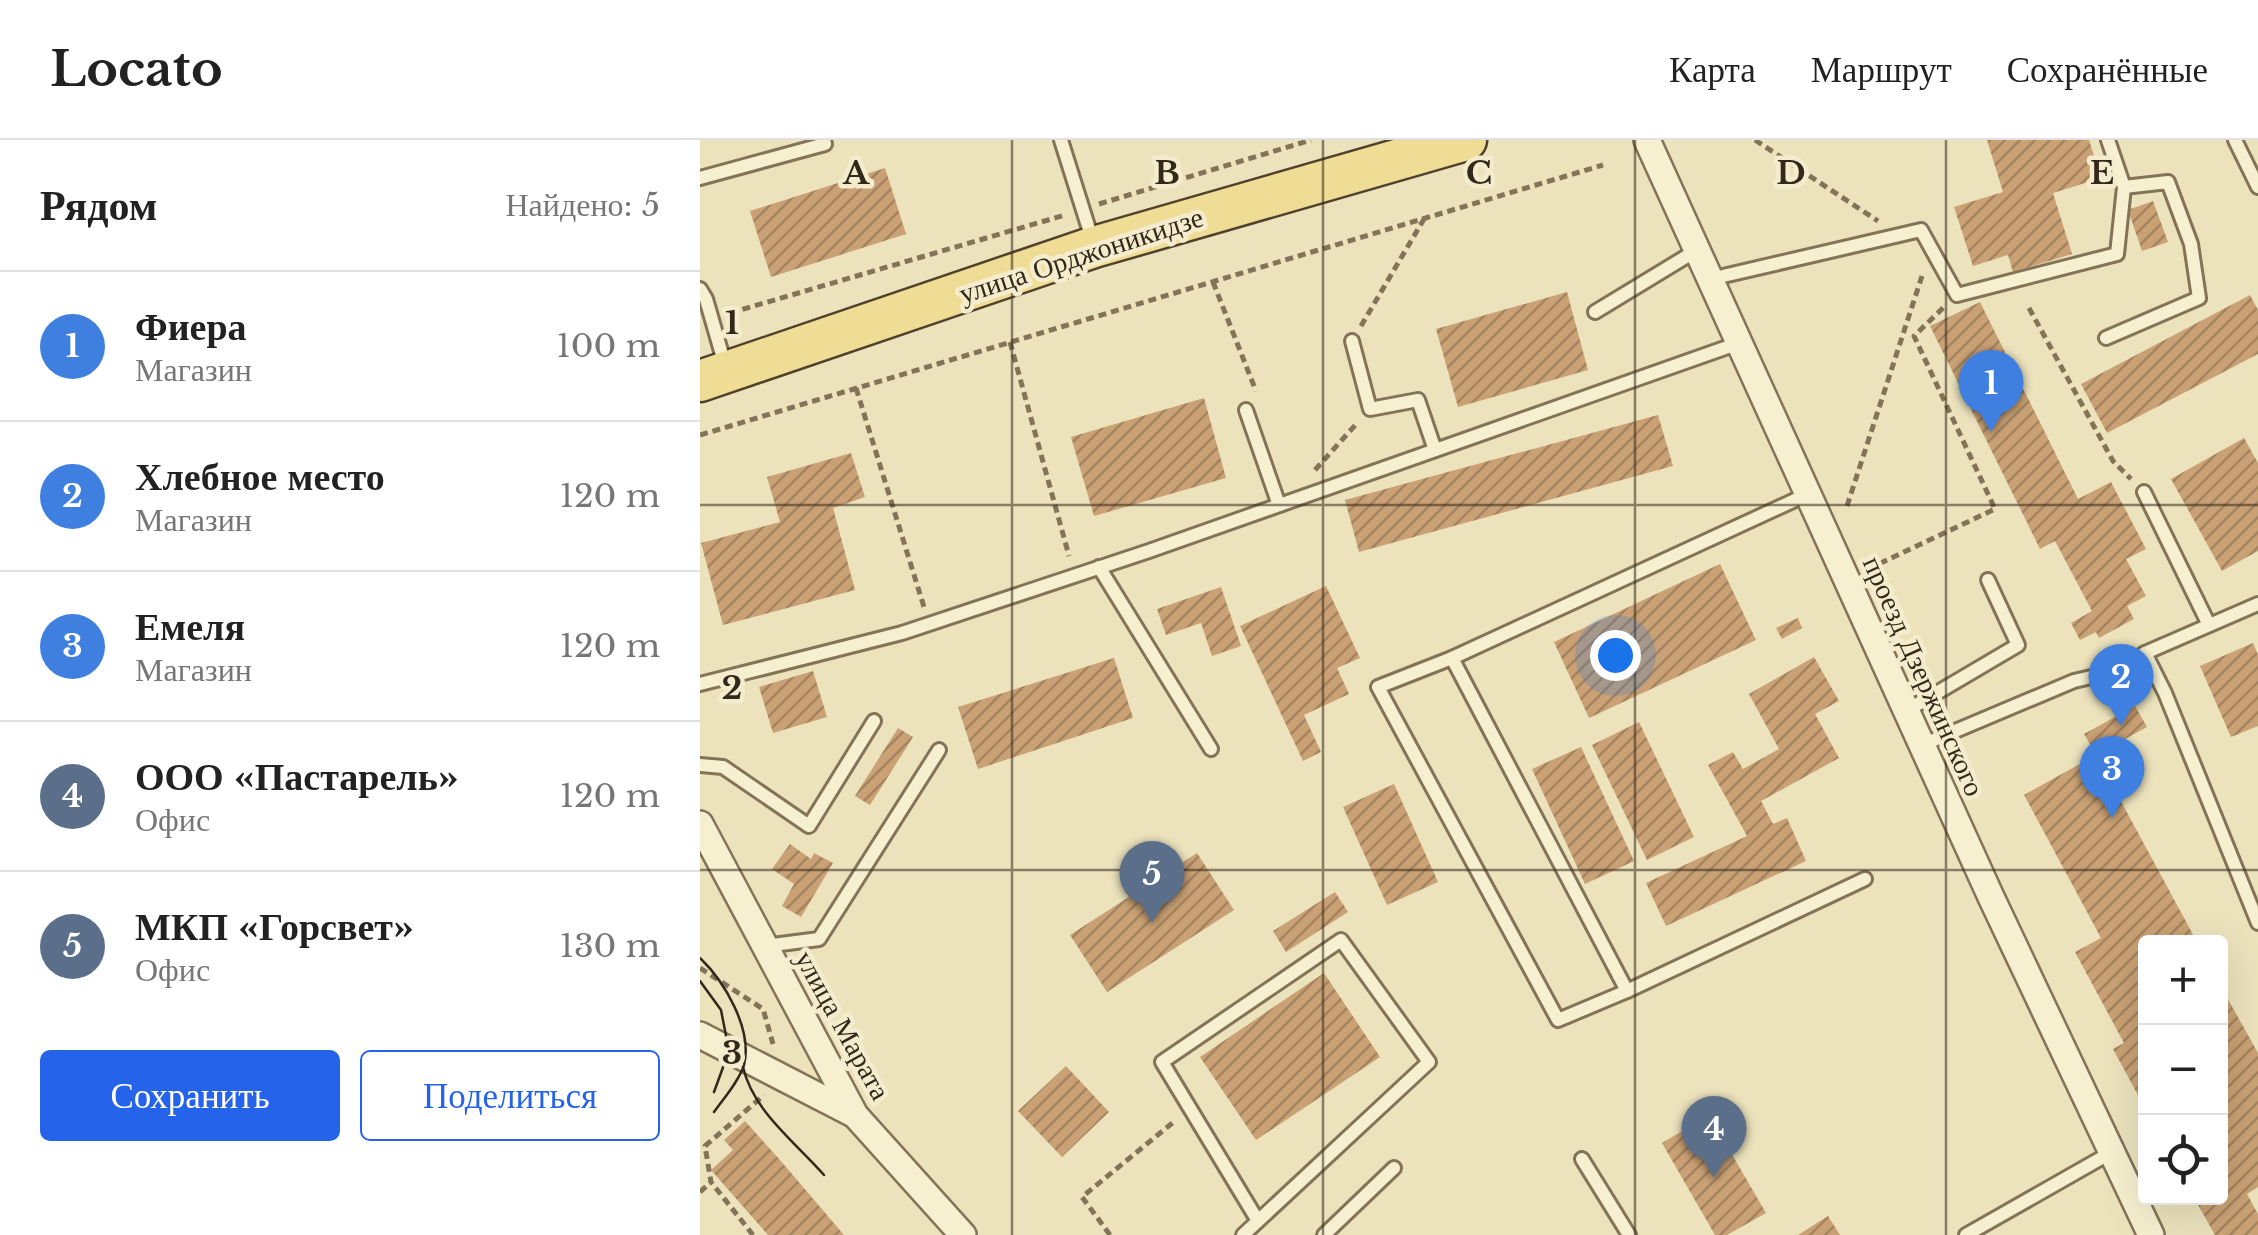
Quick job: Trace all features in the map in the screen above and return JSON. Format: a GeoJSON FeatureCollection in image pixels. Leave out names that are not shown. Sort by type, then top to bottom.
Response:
{"type":"FeatureCollection","features":[{"type":"Feature","properties":{"kind":"main road","name":"улица Орджоникидзе"},"geometry":{"type":"LineString","coordinates":[[714,377],[1088,228],[1457,141]]}},
{"type":"Feature","properties":{"kind":"street","name":"проезд Дзержинского"},"geometry":{"type":"LineString","coordinates":[[1647,140],[1906,711],[2152,1235]]}},
{"type":"Feature","properties":{"kind":"street","name":"улица Марата"},"geometry":{"type":"LineString","coordinates":[[700,824],[855,1115],[962,1235]]}},
{"type":"Feature","properties":{"kind":"street"},"geometry":{"type":"LineString","coordinates":[[700,1036],[855,1115]]}},
{"type":"Feature","properties":{"kind":"lane"},"geometry":{"type":"LineString","coordinates":[[700,178],[825,144],[824,140]]}},
{"type":"Feature","properties":{"kind":"lane"},"geometry":{"type":"LineString","coordinates":[[1061,140],[1088,228]]}},
{"type":"Feature","properties":{"kind":"lane"},"geometry":{"type":"LineString","coordinates":[[1710,279],[1921,230],[1957,294],[2117,254],[2124,188],[2108,140]]}},
{"type":"Feature","properties":{"kind":"lane"},"geometry":{"type":"LineString","coordinates":[[2235,140],[2258,187]]}},
{"type":"Feature","properties":{"kind":"lane"},"geometry":{"type":"LineString","coordinates":[[2106,338],[2199,298],[2191,244],[2168,182],[2124,188]]}},
{"type":"Feature","properties":{"kind":"lane"},"geometry":{"type":"LineString","coordinates":[[1595,312],[1697,250]]}},
{"type":"Feature","properties":{"kind":"lane"},"geometry":{"type":"LineString","coordinates":[[700,289],[712,318],[714,377]]}},
{"type":"Feature","properties":{"kind":"lane"},"geometry":{"type":"LineString","coordinates":[[1352,342],[1370,409],[1418,400],[1435,450]]}},
{"type":"Feature","properties":{"kind":"lane"},"geometry":{"type":"LineString","coordinates":[[700,684],[929,624],[1099,568],[1739,342]]}},
{"type":"Feature","properties":{"kind":"lane"},"geometry":{"type":"LineString","coordinates":[[1246,410],[1283,503]]}},
{"type":"Feature","properties":{"kind":"lane"},"geometry":{"type":"LineString","coordinates":[[2144,492],[2209,625]]}},
{"type":"Feature","properties":{"kind":"lane"},"geometry":{"type":"LineString","coordinates":[[1808,494],[1452,658],[1378,687],[1558,1020],[1865,878]]}},
{"type":"Feature","properties":{"kind":"lane"},"geometry":{"type":"LineString","coordinates":[[1099,568],[1211,748]]}},
{"type":"Feature","properties":{"kind":"lane"},"geometry":{"type":"LineString","coordinates":[[1906,711],[2018,645],[1988,580]]}},
{"type":"Feature","properties":{"kind":"lane"},"geometry":{"type":"LineString","coordinates":[[1922,745],[2074,681],[2117,671],[2145,653],[2258,604]]}},
{"type":"Feature","properties":{"kind":"lane"},"geometry":{"type":"LineString","coordinates":[[2145,653],[2258,924]]}},
{"type":"Feature","properties":{"kind":"lane"},"geometry":{"type":"LineString","coordinates":[[1452,658],[1627,990]]}},
{"type":"Feature","properties":{"kind":"lane"},"geometry":{"type":"LineString","coordinates":[[700,764],[724,768],[809,826],[874,721]]}},
{"type":"Feature","properties":{"kind":"lane"},"geometry":{"type":"LineString","coordinates":[[765,946],[819,939],[939,750]]}},
{"type":"Feature","properties":{"kind":"lane"},"geometry":{"type":"LineString","coordinates":[[1243,1235],[1429,1062],[1340,940],[1162,1062],[1258,1221]]}},
{"type":"Feature","properties":{"kind":"lane"},"geometry":{"type":"LineString","coordinates":[[1966,1235],[2112,1152]]}},
{"type":"Feature","properties":{"kind":"lane"},"geometry":{"type":"LineString","coordinates":[[1582,1159],[1629,1235]]}},
{"type":"Feature","properties":{"kind":"lane"},"geometry":{"type":"LineString","coordinates":[[1324,1235],[1394,1168]]}},
{"type":"Feature","properties":{"kind":"path"},"geometry":{"type":"LineString","coordinates":[[712,318],[1088,228],[1312,140]]}},
{"type":"Feature","properties":{"kind":"path"},"geometry":{"type":"LineString","coordinates":[[1756,140],[1900,235]]}},
{"type":"Feature","properties":{"kind":"path"},"geometry":{"type":"LineString","coordinates":[[700,435],[1604,165]]}},
{"type":"Feature","properties":{"kind":"path"},"geometry":{"type":"LineString","coordinates":[[1352,342],[1425,218]]}},
{"type":"Feature","properties":{"kind":"path"},"geometry":{"type":"LineString","coordinates":[[1847,506],[1931,248]]}},
{"type":"Feature","properties":{"kind":"path"},"geometry":{"type":"LineString","coordinates":[[1213,282],[1258,396],[1246,410]]}},
{"type":"Feature","properties":{"kind":"path"},"geometry":{"type":"LineString","coordinates":[[1846,579],[1995,510],[1914,336],[1957,294]]}},
{"type":"Feature","properties":{"kind":"path"},"geometry":{"type":"LineString","coordinates":[[2028,308],[2113,461],[2144,492]]}},
{"type":"Feature","properties":{"kind":"path"},"geometry":{"type":"LineString","coordinates":[[1010,342],[1075,575]]}},
{"type":"Feature","properties":{"kind":"path"},"geometry":{"type":"LineString","coordinates":[[856,388],[929,624]]}},
{"type":"Feature","properties":{"kind":"path"},"geometry":{"type":"LineString","coordinates":[[1283,503],[1370,409]]}},
{"type":"Feature","properties":{"kind":"path"},"geometry":{"type":"LineString","coordinates":[[700,968],[763,1009],[783,1078],[706,1146],[711,1182],[753,1235]]}},
{"type":"Feature","properties":{"kind":"path"},"geometry":{"type":"LineString","coordinates":[[1110,1235],[1082,1197],[1190,1109]]}},
{"type":"Feature","properties":{"kind":"path"},"geometry":{"type":"LineString","coordinates":[[700,1192],[711,1182]]}},
{"type":"Feature","properties":{"kind":"building"},"geometry":{"type":"Polygon","coordinates":[[[1987,140],[2089,140],[2101,178],[2053,193],[2072,254],[2013,272],[2008,255],[1973,266],[1954,207],[2003,192],[1987,140]]]}},
{"type":"Feature","properties":{"kind":"building"},"geometry":{"type":"Polygon","coordinates":[[[885,168],[906,234],[771,277],[750,211],[885,168]]]}},
{"type":"Feature","properties":{"kind":"building"},"geometry":{"type":"Polygon","coordinates":[[[2153,201],[2168,242],[2142,251],[2128,210],[2153,201]]]}},
{"type":"Feature","properties":{"kind":"building"},"geometry":{"type":"Polygon","coordinates":[[[1567,292],[1588,370],[1458,407],[1436,329],[1567,292]]]}},
{"type":"Feature","properties":{"kind":"building"},"geometry":{"type":"Polygon","coordinates":[[[2250,295],[2258,310],[2258,354],[2107,433],[2081,384],[2250,295]]]}},
{"type":"Feature","properties":{"kind":"building"},"geometry":{"type":"Polygon","coordinates":[[[1980,302],[2078,499],[2111,482],[2146,549],[2126,559],[2146,596],[2127,606],[2134,619],[2099,638],[2096,632],[2080,640],[2071,623],[2092,611],[2055,541],[2040,549],[1930,326],[1980,302]]]}},
{"type":"Feature","properties":{"kind":"building"},"geometry":{"type":"Polygon","coordinates":[[[1204,398],[1226,478],[1094,516],[1071,437],[1204,398]]]}},
{"type":"Feature","properties":{"kind":"building"},"geometry":{"type":"Polygon","coordinates":[[[1658,415],[1673,466],[1359,552],[1345,500],[1658,415]]]}},
{"type":"Feature","properties":{"kind":"building"},"geometry":{"type":"Polygon","coordinates":[[[2244,438],[2258,463],[2258,551],[2222,571],[2171,479],[2244,438]]]}},
{"type":"Feature","properties":{"kind":"building"},"geometry":{"type":"Polygon","coordinates":[[[851,453],[865,497],[833,508],[855,590],[723,625],[701,543],[780,522],[767,477],[851,453]]]}},
{"type":"Feature","properties":{"kind":"building"},"geometry":{"type":"Polygon","coordinates":[[[1720,564],[1756,640],[1589,718],[1554,642],[1720,564]]]}},
{"type":"Feature","properties":{"kind":"building"},"geometry":{"type":"Polygon","coordinates":[[[1326,586],[1360,658],[1337,668],[1349,694],[1304,715],[1321,752],[1303,761],[1240,626],[1326,586]]]}},
{"type":"Feature","properties":{"kind":"building"},"geometry":{"type":"Polygon","coordinates":[[[1221,587],[1241,646],[1212,656],[1201,623],[1166,635],[1157,609],[1221,587]]]}},
{"type":"Feature","properties":{"kind":"building"},"geometry":{"type":"Polygon","coordinates":[[[1798,618],[1802,628],[1782,639],[1776,628],[1798,618]]]}},
{"type":"Feature","properties":{"kind":"building"},"geometry":{"type":"Polygon","coordinates":[[[2253,643],[2258,655],[2258,726],[2231,737],[2200,666],[2253,643]]]}},
{"type":"Feature","properties":{"kind":"building"},"geometry":{"type":"Polygon","coordinates":[[[1814,657],[1839,701],[1815,714],[1839,758],[1761,801],[1773,824],[1787,818],[1806,861],[1666,926],[1646,883],[1747,836],[1708,765],[1733,752],[1743,769],[1779,749],[1749,694],[1814,657]]]}},
{"type":"Feature","properties":{"kind":"building"},"geometry":{"type":"Polygon","coordinates":[[[1114,658],[1133,718],[978,769],[958,707],[1114,658]]]}},
{"type":"Feature","properties":{"kind":"building"},"geometry":{"type":"Polygon","coordinates":[[[813,671],[827,717],[773,733],[759,687],[813,671]]]}},
{"type":"Feature","properties":{"kind":"building"},"geometry":{"type":"Polygon","coordinates":[[[2135,706],[2147,727],[2096,755],[2084,734],[2135,706]]]}},
{"type":"Feature","properties":{"kind":"building"},"geometry":{"type":"Polygon","coordinates":[[[1639,722],[1694,837],[1647,860],[1592,745],[1639,722]]]}},
{"type":"Feature","properties":{"kind":"building"},"geometry":{"type":"Polygon","coordinates":[[[898,728],[913,737],[870,805],[855,796],[898,728]]]}},
{"type":"Feature","properties":{"kind":"building"},"geometry":{"type":"Polygon","coordinates":[[[1581,747],[1634,861],[1585,884],[1532,769],[1581,747]]]}},
{"type":"Feature","properties":{"kind":"building"},"geometry":{"type":"Polygon","coordinates":[[[2096,755],[2193,935],[2138,935],[2138,1095],[2113,1049],[2124,1043],[2075,952],[2101,938],[2024,795],[2096,755]]]}},
{"type":"Feature","properties":{"kind":"building"},"geometry":{"type":"Polygon","coordinates":[[[1394,784],[1438,882],[1387,905],[1343,807],[1394,784]]]}},
{"type":"Feature","properties":{"kind":"building"},"geometry":{"type":"Polygon","coordinates":[[[790,844],[811,859],[814,853],[833,863],[801,917],[782,906],[794,884],[772,869],[790,844]]]}},
{"type":"Feature","properties":{"kind":"building"},"geometry":{"type":"Polygon","coordinates":[[[1197,853],[1234,910],[1107,992],[1070,935],[1197,853]]]}},
{"type":"Feature","properties":{"kind":"building"},"geometry":{"type":"Polygon","coordinates":[[[1335,892],[1348,912],[1286,952],[1273,931],[1335,892]]]}},
{"type":"Feature","properties":{"kind":"building"},"geometry":{"type":"Polygon","coordinates":[[[1324,973],[1380,1057],[1256,1140],[1200,1057],[1324,973]]]}},
{"type":"Feature","properties":{"kind":"building"},"geometry":{"type":"Polygon","coordinates":[[[2228,999],[2258,1053],[2258,1187],[2247,1194],[2258,1214],[2258,1235],[2215,1235],[2198,1205],[2228,1205],[2228,999]]]}},
{"type":"Feature","properties":{"kind":"building"},"geometry":{"type":"Polygon","coordinates":[[[1066,1066],[1109,1112],[1062,1157],[1018,1111],[1066,1066]]]}},
{"type":"Feature","properties":{"kind":"building"},"geometry":{"type":"Polygon","coordinates":[[[1709,1115],[1766,1213],[1727,1235],[1715,1235],[1662,1143],[1709,1115]]]}},
{"type":"Feature","properties":{"kind":"building"},"geometry":{"type":"Polygon","coordinates":[[[745,1121],[844,1235],[768,1235],[711,1170],[733,1150],[724,1140],[745,1121]]]}},
{"type":"Feature","properties":{"kind":"building"},"geometry":{"type":"Polygon","coordinates":[[[1828,1216],[1840,1235],[1798,1235],[1828,1216]]]}},
{"type":"Feature","properties":{"kind":"tram line"},"geometry":{"type":"LineString","coordinates":[[700,958],[734,1007],[746,1051],[739,1077],[714,1112]]}},
{"type":"Feature","properties":{"kind":"tram line"},"geometry":{"type":"LineString","coordinates":[[700,981],[721,1010],[729,1051],[714,1092]]}},
{"type":"Feature","properties":{"kind":"tram line"},"geometry":{"type":"LineString","coordinates":[[743,1067],[765,1112],[824,1175]]}},
{"type":"Feature","properties":{"kind":"place","name":"Фиера"},"geometry":{"type":"Point","coordinates":[1991,432]}},
{"type":"Feature","properties":{"kind":"place","name":"Хлебное место"},"geometry":{"type":"Point","coordinates":[2121,726]}},
{"type":"Feature","properties":{"kind":"place","name":"Емеля"},"geometry":{"type":"Point","coordinates":[2112,818]}},
{"type":"Feature","properties":{"kind":"place","name":"МКП «Горсвет»"},"geometry":{"type":"Point","coordinates":[1152,923]}},
{"type":"Feature","properties":{"kind":"place","name":"ООО «Пастарель»"},"geometry":{"type":"Point","coordinates":[1714,1178]}}]}
